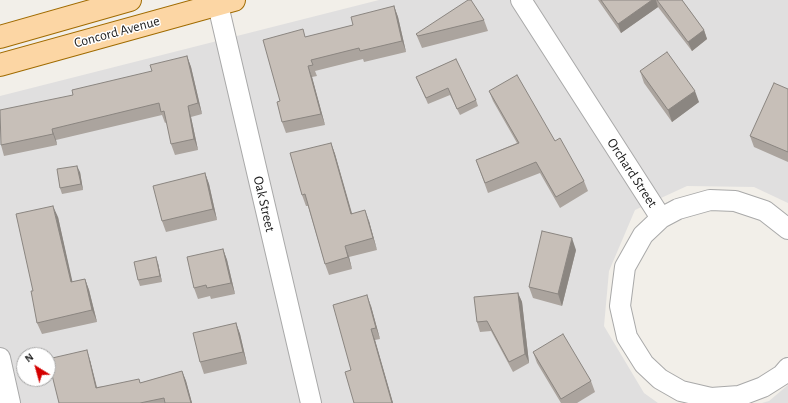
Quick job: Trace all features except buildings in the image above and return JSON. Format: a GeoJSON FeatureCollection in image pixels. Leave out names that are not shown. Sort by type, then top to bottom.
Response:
{"type":"FeatureCollection","features":[{"type":"Feature","properties":{"kind":"main road","name":"Concord Avenue"},"geometry":{"type":"LineString","coordinates":[[0,37],[130,0]]}},
{"type":"Feature","properties":{"kind":"main road","name":"Concord Avenue"},"geometry":{"type":"LineString","coordinates":[[0,65],[226,2]]}},
{"type":"Feature","properties":{"kind":"street","name":"Orchard Street"},"geometry":{"type":"LineString","coordinates":[[521,0],[661,218],[643,235],[625,267],[620,306],[627,337],[644,364],[660,379],[682,391],[711,400],[739,396],[763,387],[782,375],[788,368]]}},
{"type":"Feature","properties":{"kind":"street","name":"Oak Street"},"geometry":{"type":"LineString","coordinates":[[226,2],[311,403]]}},
{"type":"Feature","properties":{"kind":"street"},"geometry":{"type":"LineString","coordinates":[[661,218],[678,209],[710,200],[735,201],[765,212],[788,229]]}},
{"type":"Feature","properties":{"kind":"street"},"geometry":{"type":"LineString","coordinates":[[0,358],[10,403]]}},
{"type":"Feature","properties":{"kind":"shaded area"},"geometry":{"type":"Polygon","coordinates":[[[379,0],[788,0],[788,203],[754,187],[687,186],[635,210],[609,271],[604,326],[644,393],[658,403],[0,403],[0,96],[379,0]]]}},
{"type":"Feature","properties":{"kind":"shaded area"},"geometry":{"type":"Polygon","coordinates":[[[788,385],[788,403],[762,403],[769,401],[788,385]]]}}]}
